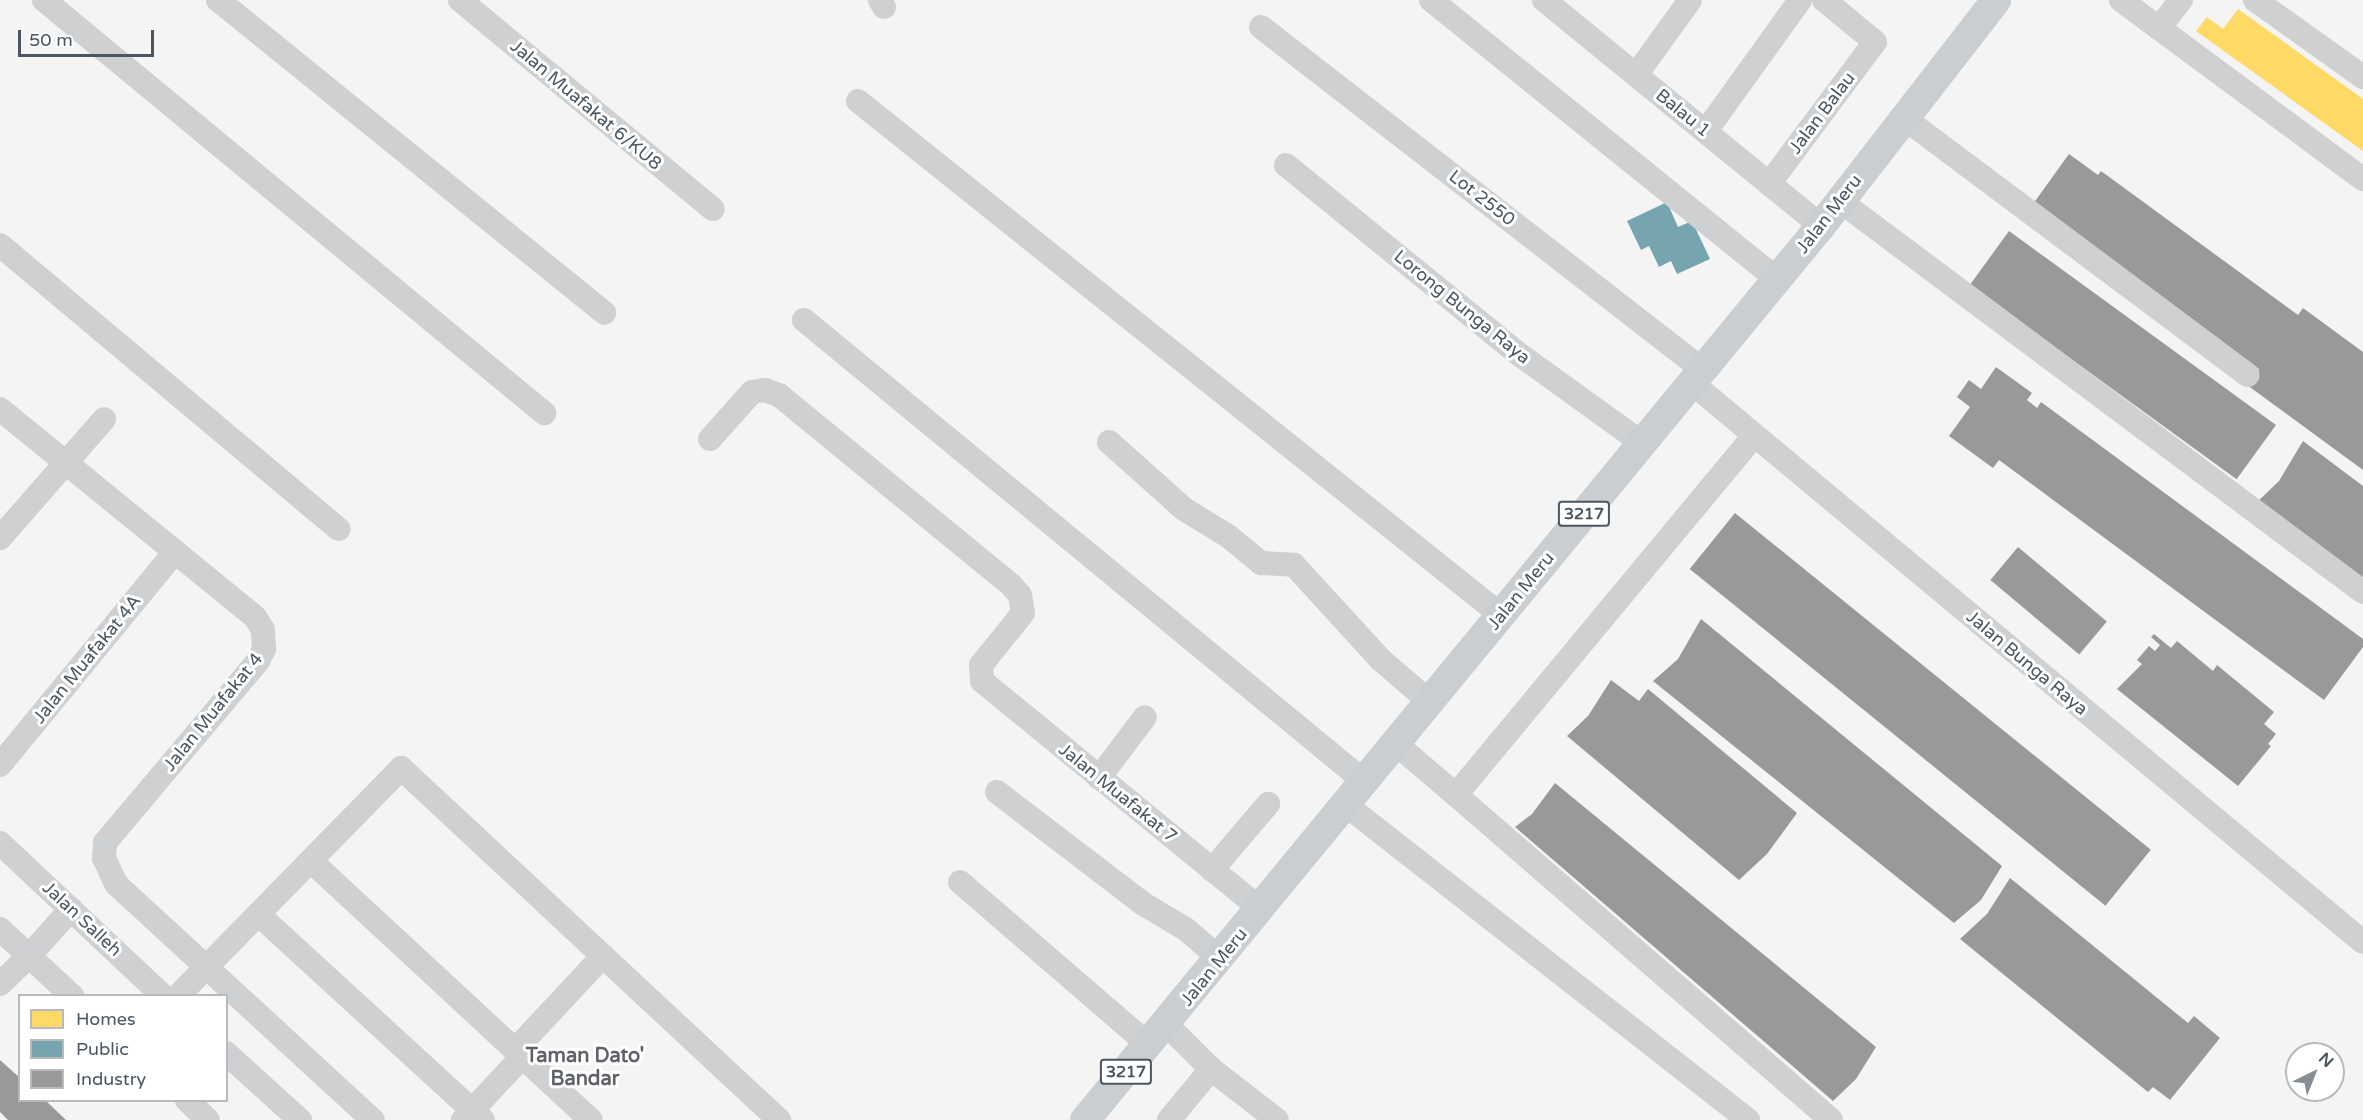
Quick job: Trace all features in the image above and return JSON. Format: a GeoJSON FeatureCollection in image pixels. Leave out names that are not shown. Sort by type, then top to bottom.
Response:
{"type":"FeatureCollection","features":[{"type":"Feature","properties":{"kind":"main road","name":"Jalan Meru"},"geometry":{"type":"LineString","coordinates":[[1085,1120],[1158,1035],[1821,226],[1989,2]]}},
{"type":"Feature","properties":{"kind":"street"},"geometry":{"type":"LineString","coordinates":[[44,0],[544,412]]}},
{"type":"Feature","properties":{"kind":"street"},"geometry":{"type":"LineString","coordinates":[[218,0],[604,313]]}},
{"type":"Feature","properties":{"kind":"street","name":"Jalan Muafakat 6/KU8"},"geometry":{"type":"LineString","coordinates":[[460,0],[713,209]]}},
{"type":"Feature","properties":{"kind":"street"},"geometry":{"type":"LineString","coordinates":[[1431,0],[1778,279]]}},
{"type":"Feature","properties":{"kind":"street","name":"Balau 1"},"geometry":{"type":"LineString","coordinates":[[1544,0],[1821,226]]}},
{"type":"Feature","properties":{"kind":"street"},"geometry":{"type":"LineString","coordinates":[[1636,75],[1690,0]]}},
{"type":"Feature","properties":{"kind":"street"},"geometry":{"type":"LineString","coordinates":[[1706,131],[1800,0]]}},
{"type":"Feature","properties":{"kind":"street","name":"Jalan Balau"},"geometry":{"type":"LineString","coordinates":[[1769,183],[1875,42],[1824,0]]}},
{"type":"Feature","properties":{"kind":"street"},"geometry":{"type":"LineString","coordinates":[[2121,0],[2363,179]]}},
{"type":"Feature","properties":{"kind":"street"},"geometry":{"type":"LineString","coordinates":[[2158,28],[2181,0]]}},
{"type":"Feature","properties":{"kind":"street"},"geometry":{"type":"LineString","coordinates":[[2255,0],[2363,77]]}},
{"type":"Feature","properties":{"kind":"street","name":"Lot 2550"},"geometry":{"type":"LineString","coordinates":[[1261,27],[1698,376]]}},
{"type":"Feature","properties":{"kind":"street"},"geometry":{"type":"LineString","coordinates":[[858,101],[1501,615]]}},
{"type":"Feature","properties":{"kind":"street"},"geometry":{"type":"LineString","coordinates":[[1904,118],[2247,375]]}},
{"type":"Feature","properties":{"kind":"street","name":"Lorong Bunga Raya"},"geometry":{"type":"LineString","coordinates":[[1286,165],[1516,351],[1642,443]]}},
{"type":"Feature","properties":{"kind":"street"},"geometry":{"type":"LineString","coordinates":[[1840,201],[2363,592]]}},
{"type":"Feature","properties":{"kind":"street"},"geometry":{"type":"LineString","coordinates":[[0,245],[339,529]]}},
{"type":"Feature","properties":{"kind":"street"},"geometry":{"type":"LineString","coordinates":[[804,320],[1365,782]]}},
{"type":"Feature","properties":{"kind":"street","name":"Jalan Bunga Raya"},"geometry":{"type":"LineString","coordinates":[[1698,376],[1753,436],[2363,942]]}},
{"type":"Feature","properties":{"kind":"street","name":"Jalan Muafakat 7"},"geometry":{"type":"LineString","coordinates":[[710,439],[752,392],[765,390],[779,395],[1011,585],[1020,595],[1023,613],[981,665],[979,673],[991,689],[1261,909]]}},
{"type":"Feature","properties":{"kind":"street","name":"Jalan Muafakat 4"},"geometry":{"type":"LineString","coordinates":[[0,409],[255,617],[263,630],[264,649],[258,661],[105,843],[104,858],[116,884],[206,967]]}},
{"type":"Feature","properties":{"kind":"street"},"geometry":{"type":"LineString","coordinates":[[0,538],[63,462],[104,419]]}},
{"type":"Feature","properties":{"kind":"street"},"geometry":{"type":"LineString","coordinates":[[1456,795],[1753,436]]}},
{"type":"Feature","properties":{"kind":"street"},"geometry":{"type":"LineString","coordinates":[[1109,442],[1184,509],[1228,536],[1261,563],[1294,565],[1381,660],[1430,702]]}},
{"type":"Feature","properties":{"kind":"street","name":"Jalan Muafakat 4A"},"geometry":{"type":"LineString","coordinates":[[0,765],[175,552]]}},
{"type":"Feature","properties":{"kind":"street"},"geometry":{"type":"LineString","coordinates":[[1100,778],[1145,717]]}},
{"type":"Feature","properties":{"kind":"street"},"geometry":{"type":"LineString","coordinates":[[1396,744],[1831,1120]]}},
{"type":"Feature","properties":{"kind":"street"},"geometry":{"type":"LineString","coordinates":[[180,994],[401,768],[779,1120]]}},
{"type":"Feature","properties":{"kind":"street"},"geometry":{"type":"LineString","coordinates":[[997,792],[1142,903],[1187,930],[1220,959]]}},
{"type":"Feature","properties":{"kind":"street"},"geometry":{"type":"LineString","coordinates":[[1212,870],[1268,804]]}},
{"type":"Feature","properties":{"kind":"street"},"geometry":{"type":"LineString","coordinates":[[1346,805],[1748,1120]]}},
{"type":"Feature","properties":{"kind":"street","name":"Jalan Salleh"},"geometry":{"type":"LineString","coordinates":[[0,843],[161,994]]}},
{"type":"Feature","properties":{"kind":"street"},"geometry":{"type":"LineString","coordinates":[[311,861],[591,1120]]}},
{"type":"Feature","properties":{"kind":"street"},"geometry":{"type":"LineString","coordinates":[[960,882],[1158,1035],[1210,1069],[1277,1120]]}},
{"type":"Feature","properties":{"kind":"street"},"geometry":{"type":"LineString","coordinates":[[0,984],[71,909]]}},
{"type":"Feature","properties":{"kind":"street"},"geometry":{"type":"LineString","coordinates":[[258,914],[473,1117],[519,1053],[603,956]]}},
{"type":"Feature","properties":{"kind":"street"},"geometry":{"type":"LineString","coordinates":[[0,929],[70,994]]}},
{"type":"Feature","properties":{"kind":"street"},"geometry":{"type":"LineString","coordinates":[[206,967],[373,1120]]}},
{"type":"Feature","properties":{"kind":"street"},"geometry":{"type":"LineString","coordinates":[[228,1055],[300,1120]]}},
{"type":"Feature","properties":{"kind":"street"},"geometry":{"type":"LineString","coordinates":[[1169,1120],[1210,1069]]}},
{"type":"Feature","properties":{"kind":"street"},"geometry":{"type":"LineString","coordinates":[[188,1102],[208,1120]]}},
{"type":"Feature","properties":{"kind":"building: Homes"},"geometry":{"type":"Polygon","coordinates":[[[2238,9],[2363,99],[2363,151],[2196,31],[2207,17],[2223,29],[2238,9]]]}},
{"type":"Feature","properties":{"kind":"building: Public"},"geometry":{"type":"Polygon","coordinates":[[[1667,202],[1678,227],[1692,221],[1710,259],[1677,274],[1671,261],[1659,267],[1649,246],[1641,250],[1627,221],[1667,202]]]}},
{"type":"Feature","properties":{"kind":"building: Industry"},"geometry":{"type":"Polygon","coordinates":[[[2069,154],[2098,175],[2101,171],[2298,315],[2303,308],[2363,352],[2363,470],[2247,385],[2259,369],[2033,204],[2069,154]]]}},
{"type":"Feature","properties":{"kind":"building: Industry"},"geometry":{"type":"Polygon","coordinates":[[[2009,231],[2276,425],[2237,479],[1970,285],[2009,231]]]}},
{"type":"Feature","properties":{"kind":"building: Industry"},"geometry":{"type":"Polygon","coordinates":[[[1996,367],[2032,393],[2027,400],[2037,408],[2041,402],[2363,639],[2363,647],[2324,700],[1999,460],[1993,468],[1949,436],[1970,407],[1957,397],[1969,380],[1981,389],[1996,367]]]}},
{"type":"Feature","properties":{"kind":"building: Industry"},"geometry":{"type":"Polygon","coordinates":[[[2303,441],[2363,486],[2363,583],[2255,504],[2279,481],[2303,441]]]}},
{"type":"Feature","properties":{"kind":"building: Industry"},"geometry":{"type":"Polygon","coordinates":[[[1735,513],[2151,850],[2105,906],[1690,569],[1735,513]]]}},
{"type":"Feature","properties":{"kind":"building: Industry"},"geometry":{"type":"Polygon","coordinates":[[[2018,547],[2107,622],[2079,655],[1990,580],[2018,547]]]}},
{"type":"Feature","properties":{"kind":"building: Industry"},"geometry":{"type":"Polygon","coordinates":[[[1701,619],[2002,866],[1981,900],[1954,923],[1653,681],[1678,659],[1701,619]]]}},
{"type":"Feature","properties":{"kind":"building: Industry"},"geometry":{"type":"Polygon","coordinates":[[[2154,634],[2171,648],[2177,641],[2213,671],[2217,665],[2274,712],[2264,724],[2276,734],[2268,744],[2271,746],[2238,786],[2117,689],[2142,664],[2137,660],[2149,646],[2155,651],[2160,645],[2151,637],[2154,634]]]}},
{"type":"Feature","properties":{"kind":"building: Industry"},"geometry":{"type":"Polygon","coordinates":[[[1611,680],[1639,701],[1648,689],[1797,813],[1767,854],[1739,880],[1567,736],[1588,716],[1611,680]]]}},
{"type":"Feature","properties":{"kind":"building: Industry"},"geometry":{"type":"Polygon","coordinates":[[[1555,783],[1876,1047],[1856,1079],[1833,1101],[1515,827],[1532,814],[1555,783]]]}},
{"type":"Feature","properties":{"kind":"building: Industry"},"geometry":{"type":"Polygon","coordinates":[[[2010,878],[2188,1023],[2194,1016],[2220,1038],[2170,1100],[2153,1087],[2148,1092],[1960,939],[1987,914],[2010,878]]]}},
{"type":"Feature","properties":{"kind":"building: Industry"},"geometry":{"type":"Polygon","coordinates":[[[0,1060],[18,1076],[18,1102],[47,1102],[66,1120],[8,1120],[0,1112],[0,1060]]]}},
{"type":"Feature","properties":{"kind":"district","name":"Taman Dato' Bandar"},"geometry":{"type":"Point","coordinates":[585,1068]}}]}
